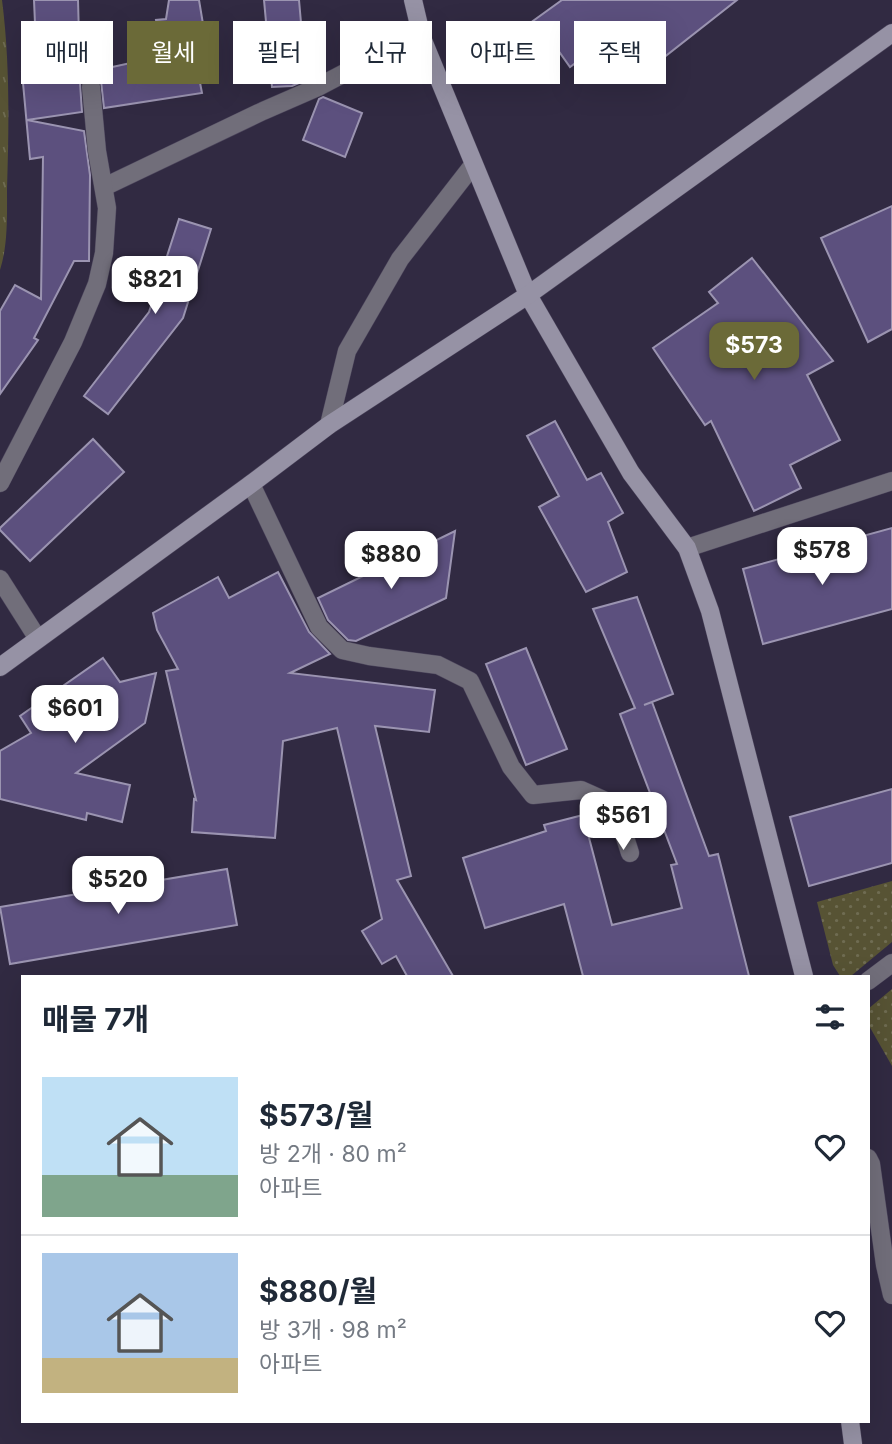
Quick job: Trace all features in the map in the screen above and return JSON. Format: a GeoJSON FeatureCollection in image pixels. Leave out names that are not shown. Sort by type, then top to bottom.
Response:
{"type":"FeatureCollection","features":[{"type":"Feature","properties":{"kind":"street"},"geometry":{"type":"LineString","coordinates":[[413,0],[418,21]]}},
{"type":"Feature","properties":{"kind":"street"},"geometry":{"type":"LineString","coordinates":[[0,667],[329,425],[528,295],[892,33]]}},
{"type":"Feature","properties":{"kind":"street"},"geometry":{"type":"LineString","coordinates":[[432,63],[528,295],[631,473],[687,548],[710,611],[804,975]]}},
{"type":"Feature","properties":{"kind":"street"},"geometry":{"type":"LineString","coordinates":[[104,187],[340,75]]}},
{"type":"Feature","properties":{"kind":"street"},"geometry":{"type":"LineString","coordinates":[[0,483],[73,342],[97,284],[104,253],[107,208],[97,151],[91,87]]}},
{"type":"Feature","properties":{"kind":"street"},"geometry":{"type":"LineString","coordinates":[[329,425],[347,351],[400,259],[473,165]]}},
{"type":"Feature","properties":{"kind":"street"},"geometry":{"type":"LineString","coordinates":[[687,548],[892,481]]}},
{"type":"Feature","properties":{"kind":"street"},"geometry":{"type":"LineString","coordinates":[[251,484],[319,627],[342,650],[438,665],[470,681],[511,767],[533,795],[581,790],[610,803],[630,853]]}},
{"type":"Feature","properties":{"kind":"street"},"geometry":{"type":"LineString","coordinates":[[0,579],[38,639]]}},
{"type":"Feature","properties":{"kind":"street"},"geometry":{"type":"LineString","coordinates":[[870,979],[892,962]]}},
{"type":"Feature","properties":{"kind":"street"},"geometry":{"type":"LineString","coordinates":[[870,1162],[892,1296]]}},
{"type":"Feature","properties":{"kind":"street"},"geometry":{"type":"LineString","coordinates":[[850,1423],[853,1444]]}},
{"type":"Feature","properties":{"kind":"green space"},"geometry":{"type":"Polygon","coordinates":[[[0,0],[8,70],[8,118],[6,230],[0,270],[0,0]]]}},
{"type":"Feature","properties":{"kind":"green space"},"geometry":{"type":"Polygon","coordinates":[[[892,881],[892,942],[852,975],[839,975],[833,965],[817,902],[892,881]]]}},
{"type":"Feature","properties":{"kind":"green space"},"geometry":{"type":"Polygon","coordinates":[[[892,989],[892,1066],[870,1028],[870,1007],[892,989]]]}},
{"type":"Feature","properties":{"kind":"building"},"geometry":{"type":"Polygon","coordinates":[[[34,0],[78,0],[79,21],[35,21],[34,0]]]}},
{"type":"Feature","properties":{"kind":"building"},"geometry":{"type":"Polygon","coordinates":[[[169,0],[199,0],[202,21],[156,21],[166,19],[169,0]]]}},
{"type":"Feature","properties":{"kind":"building"},"geometry":{"type":"Polygon","coordinates":[[[264,0],[299,0],[301,21],[266,21],[264,0]]]}},
{"type":"Feature","properties":{"kind":"building"},"geometry":{"type":"Polygon","coordinates":[[[562,0],[737,0],[666,56],[666,21],[574,21],[574,64],[570,67],[560,53],[560,21],[533,21],[562,0]]]}},
{"type":"Feature","properties":{"kind":"building"},"geometry":{"type":"Polygon","coordinates":[[[127,64],[127,84],[200,84],[202,93],[104,108],[101,84],[113,84],[113,67],[127,64]]]}},
{"type":"Feature","properties":{"kind":"building"},"geometry":{"type":"Polygon","coordinates":[[[23,84],[80,84],[82,112],[27,120],[84,131],[90,175],[89,261],[74,261],[34,338],[38,340],[0,394],[0,311],[15,285],[41,299],[43,157],[30,159],[23,84]]]}},
{"type":"Feature","properties":{"kind":"building"},"geometry":{"type":"Polygon","coordinates":[[[272,84],[297,84],[292,86],[272,87],[272,84]]]}},
{"type":"Feature","properties":{"kind":"building"},"geometry":{"type":"Polygon","coordinates":[[[323,97],[362,113],[345,157],[303,140],[319,99],[323,97]]]}},
{"type":"Feature","properties":{"kind":"building"},"geometry":{"type":"Polygon","coordinates":[[[892,206],[892,329],[868,342],[821,238],[892,206]]]}},
{"type":"Feature","properties":{"kind":"building"},"geometry":{"type":"Polygon","coordinates":[[[179,219],[211,229],[183,318],[108,414],[84,396],[149,312],[179,219]]]}},
{"type":"Feature","properties":{"kind":"building"},"geometry":{"type":"Polygon","coordinates":[[[752,258],[833,361],[807,375],[840,440],[790,465],[801,488],[754,511],[711,421],[705,425],[653,348],[718,303],[709,292],[752,258]]]}},
{"type":"Feature","properties":{"kind":"building"},"geometry":{"type":"Polygon","coordinates":[[[555,421],[587,480],[601,473],[623,513],[608,522],[627,572],[586,592],[539,507],[559,496],[527,436],[555,421]]]}},
{"type":"Feature","properties":{"kind":"building"},"geometry":{"type":"Polygon","coordinates":[[[93,439],[124,472],[30,561],[0,528],[93,439]]]}},
{"type":"Feature","properties":{"kind":"building"},"geometry":{"type":"Polygon","coordinates":[[[892,528],[892,609],[763,644],[743,569],[892,528]]]}},
{"type":"Feature","properties":{"kind":"building"},"geometry":{"type":"Polygon","coordinates":[[[455,531],[446,598],[356,641],[348,640],[328,620],[318,598],[455,531]]]}},
{"type":"Feature","properties":{"kind":"building"},"geometry":{"type":"Polygon","coordinates":[[[278,572],[309,632],[330,654],[290,673],[435,690],[429,732],[375,726],[411,876],[397,880],[452,975],[406,975],[396,956],[382,964],[362,931],[382,919],[337,728],[283,741],[275,838],[192,832],[194,799],[196,800],[166,671],[178,669],[157,630],[153,613],[218,577],[229,598],[278,572]]]}},
{"type":"Feature","properties":{"kind":"building"},"geometry":{"type":"Polygon","coordinates":[[[637,597],[673,694],[644,705],[652,702],[709,856],[718,854],[749,975],[583,975],[564,904],[485,928],[463,858],[546,831],[544,825],[583,815],[612,925],[682,908],[671,865],[677,864],[620,714],[635,708],[593,609],[637,597]]]}},
{"type":"Feature","properties":{"kind":"building"},"geometry":{"type":"Polygon","coordinates":[[[526,648],[567,749],[526,765],[486,664],[526,648]]]}},
{"type":"Feature","properties":{"kind":"building"},"geometry":{"type":"Polygon","coordinates":[[[103,658],[120,682],[156,673],[145,723],[76,773],[130,785],[122,822],[87,813],[86,820],[0,799],[0,751],[31,733],[20,716],[103,658]]]}},
{"type":"Feature","properties":{"kind":"building"},"geometry":{"type":"Polygon","coordinates":[[[892,789],[892,863],[809,886],[790,817],[892,789]]]}},
{"type":"Feature","properties":{"kind":"building"},"geometry":{"type":"Polygon","coordinates":[[[227,869],[237,925],[10,964],[0,907],[227,869]]]}}]}
